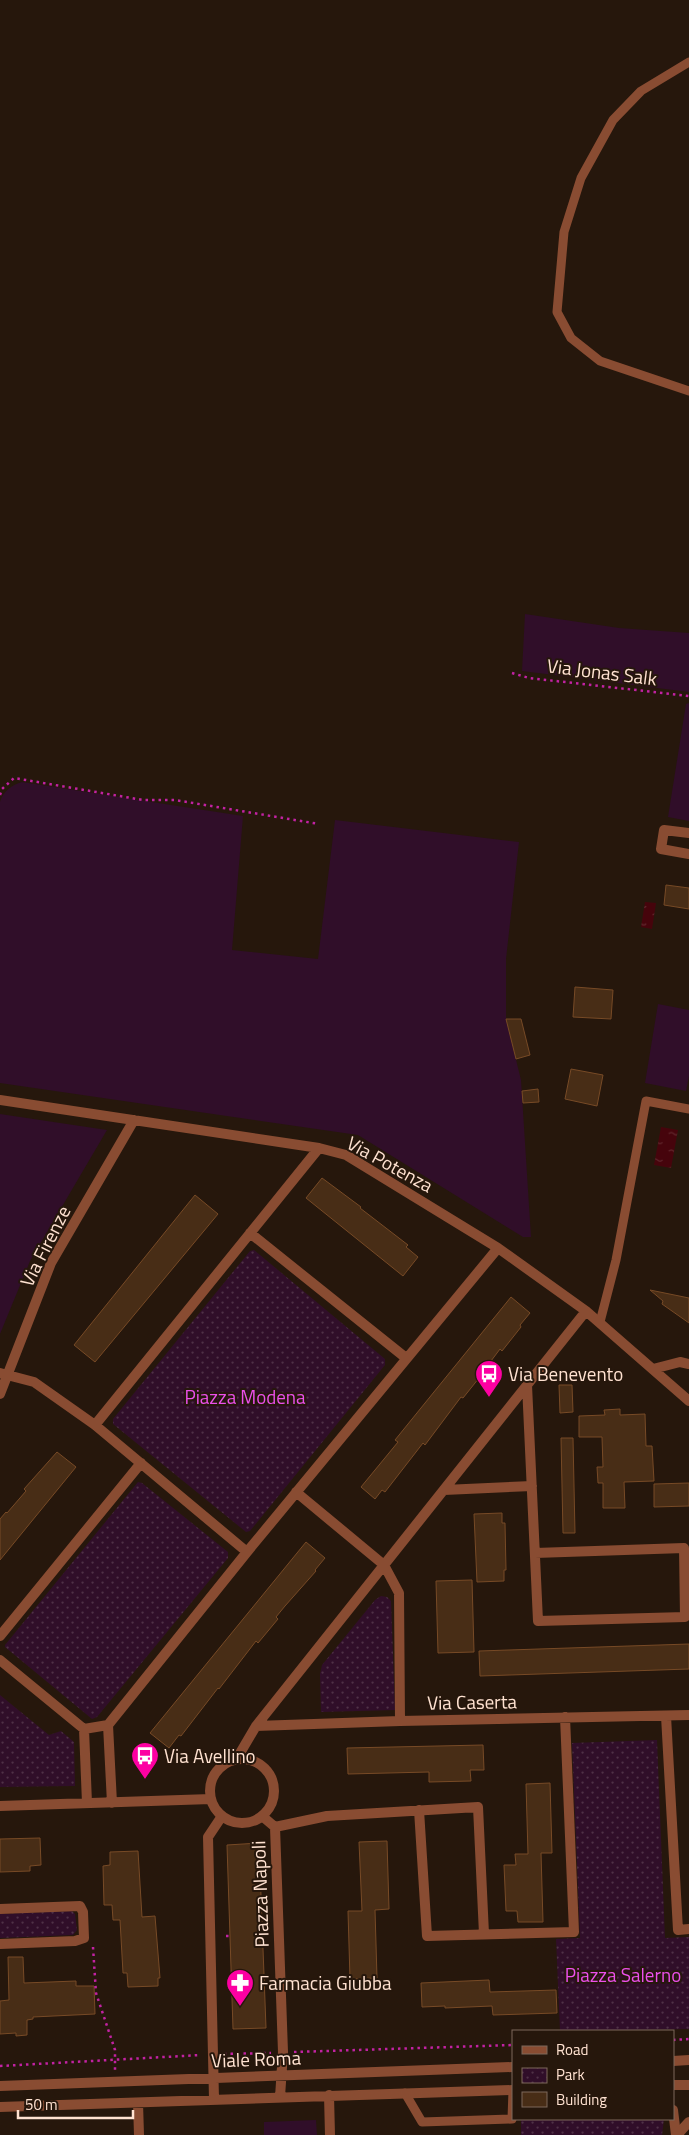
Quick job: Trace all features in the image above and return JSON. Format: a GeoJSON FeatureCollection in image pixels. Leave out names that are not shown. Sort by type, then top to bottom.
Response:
{"type":"FeatureCollection","features":[{"type":"Feature","properties":{"kind":"street"},"geometry":{"type":"LineString","coordinates":[[689,833],[664,830],[661,849],[689,854]]}},
{"type":"Feature","properties":{"kind":"street","name":"Via Potenza"},"geometry":{"type":"LineString","coordinates":[[0,1100],[319,1148],[346,1155],[498,1248],[586,1311],[689,1401]]}},
{"type":"Feature","properties":{"kind":"street","name":"Via Firenze"},"geometry":{"type":"LineString","coordinates":[[0,1394],[4,1374],[51,1263],[134,1120]]}},
{"type":"Feature","properties":{"kind":"street"},"geometry":{"type":"LineString","coordinates":[[95,1425],[319,1148]]}},
{"type":"Feature","properties":{"kind":"street"},"geometry":{"type":"LineString","coordinates":[[250,1233],[406,1358]]}},
{"type":"Feature","properties":{"kind":"street"},"geometry":{"type":"LineString","coordinates":[[112,1803],[108,1725],[296,1492],[498,1248]]}},
{"type":"Feature","properties":{"kind":"street"},"geometry":{"type":"LineString","coordinates":[[214,2099],[208,1837],[222,1816],[212,1799],[213,1779],[227,1763],[236,1760],[256,1726],[586,1311]]}},
{"type":"Feature","properties":{"kind":"street"},"geometry":{"type":"LineString","coordinates":[[653,1369],[680,1362],[689,1364]]}},
{"type":"Feature","properties":{"kind":"street"},"geometry":{"type":"LineString","coordinates":[[4,1374],[34,1382],[95,1425],[247,1552]]}},
{"type":"Feature","properties":{"kind":"street"},"geometry":{"type":"LineString","coordinates":[[527,1385],[538,1621],[685,1617],[684,1548],[535,1553]]}},
{"type":"Feature","properties":{"kind":"street"},"geometry":{"type":"LineString","coordinates":[[0,1636],[141,1463]]}},
{"type":"Feature","properties":{"kind":"street"},"geometry":{"type":"LineString","coordinates":[[444,1490],[532,1486]]}},
{"type":"Feature","properties":{"kind":"street"},"geometry":{"type":"LineString","coordinates":[[296,1492],[384,1565],[399,1593],[400,1721]]}},
{"type":"Feature","properties":{"kind":"street"},"geometry":{"type":"LineString","coordinates":[[0,1660],[84,1729],[87,1803]]}},
{"type":"Feature","properties":{"kind":"street","name":"Via Caserta"},"geometry":{"type":"LineString","coordinates":[[256,1726],[689,1714]]}},
{"type":"Feature","properties":{"kind":"street"},"geometry":{"type":"LineString","coordinates":[[666,1716],[678,1930],[689,1929]]}},
{"type":"Feature","properties":{"kind":"street"},"geometry":{"type":"LineString","coordinates":[[419,1810],[427,1936],[574,1932],[565,1717]]}},
{"type":"Feature","properties":{"kind":"street"},"geometry":{"type":"LineString","coordinates":[[84,1729],[108,1725]]}},
{"type":"Feature","properties":{"kind":"street","name":"Piazza Napoli"},"geometry":{"type":"LineString","coordinates":[[222,1816],[242,1823],[253,1821],[262,1816],[269,1808],[273,1799],[274,1788],[271,1778],[265,1769],[257,1763],[247,1760],[236,1760]]}},
{"type":"Feature","properties":{"kind":"street"},"geometry":{"type":"LineString","coordinates":[[0,1806],[212,1799]]}},
{"type":"Feature","properties":{"kind":"street"},"geometry":{"type":"LineString","coordinates":[[275,1827],[328,1816],[478,1807],[484,1934]]}},
{"type":"Feature","properties":{"kind":"street","name":"Piazza Napoli"},"geometry":{"type":"LineString","coordinates":[[262,1816],[275,1827],[283,2052],[280,2097]]}},
{"type":"Feature","properties":{"kind":"street"},"geometry":{"type":"LineString","coordinates":[[0,1909],[80,1906],[83,1912],[84,1938],[75,1941],[0,1944]]}},
{"type":"Feature","properties":{"kind":"street"},"geometry":{"type":"LineString","coordinates":[[674,2061],[689,2060]]}},
{"type":"Feature","properties":{"kind":"street","name":"Viale Roma"},"geometry":{"type":"LineString","coordinates":[[0,2086],[512,2067]]}},
{"type":"Feature","properties":{"kind":"street"},"geometry":{"type":"LineString","coordinates":[[674,2085],[689,2084]]}},
{"type":"Feature","properties":{"kind":"street","name":"Viale Roma"},"geometry":{"type":"LineString","coordinates":[[0,2106],[512,2090]]}},
{"type":"Feature","properties":{"kind":"street"},"geometry":{"type":"LineString","coordinates":[[329,2096],[330,2135]]}},
{"type":"Feature","properties":{"kind":"street"},"geometry":{"type":"LineString","coordinates":[[138,2103],[140,2135]]}},
{"type":"Feature","properties":{"kind":"street"},"geometry":{"type":"LineString","coordinates":[[674,2118],[676,2135]]}},
{"type":"Feature","properties":{"kind":"street"},"geometry":{"type":"LineString","coordinates":[[676,2135],[689,2122]]}},
{"type":"Feature","properties":{"kind":"lane"},"geometry":{"type":"LineString","coordinates":[[689,62],[641,92],[613,120],[581,178],[564,232],[557,312],[570,338],[600,361],[689,392]]}},
{"type":"Feature","properties":{"kind":"lane"},"geometry":{"type":"LineString","coordinates":[[600,1322],[616,1260],[646,1101],[689,1110]]}},
{"type":"Feature","properties":{"kind":"lane"},"geometry":{"type":"LineString","coordinates":[[405,2093],[422,2122],[512,2119]]}},
{"type":"Feature","properties":{"kind":"path","name":"Via Jonas Salk"},"geometry":{"type":"LineString","coordinates":[[512,673],[529,678],[689,696]]}},
{"type":"Feature","properties":{"kind":"path"},"geometry":{"type":"LineString","coordinates":[[0,794],[2,789],[14,778],[143,800],[175,800],[319,824]]}},
{"type":"Feature","properties":{"kind":"path"},"geometry":{"type":"LineString","coordinates":[[84,1938],[93,1945],[96,1993],[115,2050],[114,2082]]}},
{"type":"Feature","properties":{"kind":"path"},"geometry":{"type":"LineString","coordinates":[[674,2040],[689,2040]]}},
{"type":"Feature","properties":{"kind":"path"},"geometry":{"type":"LineString","coordinates":[[0,2066],[213,2054],[512,2045]]}},
{"type":"Feature","properties":{"kind":"green space"},"geometry":{"type":"Polygon","coordinates":[[[525,614],[619,628],[689,633],[689,692],[522,671],[525,614]]]}},
{"type":"Feature","properties":{"kind":"green space"},"geometry":{"type":"Polygon","coordinates":[[[689,703],[689,821],[668,817],[686,704],[689,703]]]}},
{"type":"Feature","properties":{"kind":"green space"},"geometry":{"type":"Polygon","coordinates":[[[22,782],[243,816],[232,950],[318,959],[335,820],[519,842],[506,959],[506,1019],[521,1080],[531,1237],[523,1237],[358,1135],[0,1083],[0,802],[8,789],[22,782]]]}},
{"type":"Feature","properties":{"kind":"green space"},"geometry":{"type":"Polygon","coordinates":[[[658,1004],[689,1010],[689,1076],[686,1091],[645,1083],[658,1004]]]}},
{"type":"Feature","properties":{"kind":"green space"},"geometry":{"type":"Polygon","coordinates":[[[0,1114],[107,1130],[30,1261],[0,1334],[0,1114]]]}},
{"type":"Feature","properties":{"kind":"green space","name":"Piazza Modena"},"geometry":{"type":"Polygon","coordinates":[[[254,1250],[385,1359],[385,1365],[250,1531],[246,1532],[113,1424],[113,1419],[250,1251],[254,1250]]]}},
{"type":"Feature","properties":{"kind":"green space"},"geometry":{"type":"Polygon","coordinates":[[[138,1482],[142,1483],[228,1552],[228,1558],[97,1717],[92,1719],[5,1647],[5,1645],[138,1482]]]}},
{"type":"Feature","properties":{"kind":"green space"},"geometry":{"type":"Polygon","coordinates":[[[381,1596],[387,1597],[391,1601],[395,1710],[321,1712],[320,1674],[322,1665],[375,1600],[381,1596]]]}},
{"type":"Feature","properties":{"kind":"green space"},"geometry":{"type":"Polygon","coordinates":[[[0,1695],[49,1735],[61,1731],[74,1742],[75,1786],[0,1787],[0,1695]]]}},
{"type":"Feature","properties":{"kind":"green space","name":"Piazza Salerno"},"geometry":{"type":"Polygon","coordinates":[[[657,1740],[665,1938],[689,1937],[689,2029],[560,2030],[556,1939],[580,1938],[572,1743],[657,1740]]]}},
{"type":"Feature","properties":{"kind":"green space"},"geometry":{"type":"Polygon","coordinates":[[[72,1911],[75,1914],[77,1930],[73,1935],[0,1938],[0,1914],[72,1911]]]}},
{"type":"Feature","properties":{"kind":"green space"},"geometry":{"type":"Polygon","coordinates":[[[316,2120],[317,2135],[264,2135],[264,2122],[316,2120]]]}},
{"type":"Feature","properties":{"kind":"green space"},"geometry":{"type":"Polygon","coordinates":[[[521,2120],[664,2120],[662,2135],[521,2135],[521,2120]]]}},
{"type":"Feature","properties":{"kind":"water"},"geometry":{"type":"Polygon","coordinates":[[[645,902],[656,903],[652,929],[641,927],[645,902]]]}},
{"type":"Feature","properties":{"kind":"water"},"geometry":{"type":"Polygon","coordinates":[[[661,1127],[678,1130],[671,1168],[654,1165],[661,1127]]]}},
{"type":"Feature","properties":{"kind":"building"},"geometry":{"type":"Polygon","coordinates":[[[666,885],[689,888],[689,909],[664,905],[666,885]]]}},
{"type":"Feature","properties":{"kind":"building"},"geometry":{"type":"Polygon","coordinates":[[[575,987],[613,990],[611,1019],[573,1017],[575,987]]]}},
{"type":"Feature","properties":{"kind":"building"},"geometry":{"type":"Polygon","coordinates":[[[506,1019],[521,1019],[530,1055],[516,1059],[506,1019]]]}},
{"type":"Feature","properties":{"kind":"building"},"geometry":{"type":"Polygon","coordinates":[[[571,1069],[603,1075],[597,1106],[565,1099],[571,1069]]]}},
{"type":"Feature","properties":{"kind":"building"},"geometry":{"type":"Polygon","coordinates":[[[538,1089],[539,1102],[523,1103],[522,1091],[538,1089]]]}},
{"type":"Feature","properties":{"kind":"building"},"geometry":{"type":"Polygon","coordinates":[[[322,1178],[408,1245],[406,1247],[418,1257],[403,1276],[306,1198],[322,1178]]]}},
{"type":"Feature","properties":{"kind":"building"},"geometry":{"type":"Polygon","coordinates":[[[195,1195],[218,1214],[95,1362],[74,1345],[195,1195]]]}},
{"type":"Feature","properties":{"kind":"building"},"geometry":{"type":"Polygon","coordinates":[[[650,1290],[689,1298],[689,1323],[662,1304],[663,1301],[650,1290]]]}},
{"type":"Feature","properties":{"kind":"building"},"geometry":{"type":"Polygon","coordinates":[[[511,1297],[530,1313],[520,1325],[521,1327],[502,1351],[500,1349],[425,1445],[423,1443],[385,1492],[382,1490],[375,1499],[361,1487],[398,1442],[395,1440],[511,1297]]]}},
{"type":"Feature","properties":{"kind":"building"},"geometry":{"type":"Polygon","coordinates":[[[559,1385],[572,1385],[573,1412],[560,1413],[559,1385]]]}},
{"type":"Feature","properties":{"kind":"building"},"geometry":{"type":"Polygon","coordinates":[[[620,1409],[620,1415],[645,1414],[646,1446],[652,1446],[654,1481],[624,1482],[625,1508],[603,1508],[603,1483],[598,1483],[597,1467],[603,1467],[602,1437],[579,1437],[579,1416],[605,1415],[604,1410],[620,1409]]]}},
{"type":"Feature","properties":{"kind":"building"},"geometry":{"type":"Polygon","coordinates":[[[561,1438],[573,1438],[575,1533],[563,1533],[561,1438]]]}},
{"type":"Feature","properties":{"kind":"building"},"geometry":{"type":"Polygon","coordinates":[[[57,1452],[76,1467],[0,1560],[0,1519],[26,1491],[24,1489],[57,1452]]]}},
{"type":"Feature","properties":{"kind":"building"},"geometry":{"type":"Polygon","coordinates":[[[689,1483],[689,1506],[654,1507],[654,1484],[689,1483]]]}},
{"type":"Feature","properties":{"kind":"building"},"geometry":{"type":"Polygon","coordinates":[[[502,1513],[502,1523],[505,1523],[506,1570],[504,1570],[504,1581],[477,1582],[474,1514],[502,1513]]]}},
{"type":"Feature","properties":{"kind":"building"},"geometry":{"type":"Polygon","coordinates":[[[306,1542],[325,1558],[276,1617],[278,1619],[258,1643],[256,1641],[181,1736],[179,1735],[169,1748],[150,1733],[306,1542]]]}},
{"type":"Feature","properties":{"kind":"building"},"geometry":{"type":"Polygon","coordinates":[[[472,1580],[474,1652],[438,1653],[436,1581],[472,1580]]]}},
{"type":"Feature","properties":{"kind":"building"},"geometry":{"type":"Polygon","coordinates":[[[689,1644],[689,1669],[480,1676],[479,1651],[689,1644]]]}},
{"type":"Feature","properties":{"kind":"building"},"geometry":{"type":"Polygon","coordinates":[[[483,1745],[484,1770],[470,1770],[471,1781],[429,1782],[429,1772],[348,1774],[347,1748],[483,1745]]]}},
{"type":"Feature","properties":{"kind":"building"},"geometry":{"type":"Polygon","coordinates":[[[550,1783],[552,1853],[541,1853],[543,1922],[518,1922],[517,1911],[506,1911],[504,1865],[516,1865],[515,1854],[528,1854],[526,1784],[550,1783]]]}},
{"type":"Feature","properties":{"kind":"building"},"geometry":{"type":"Polygon","coordinates":[[[40,1838],[41,1865],[30,1866],[30,1871],[0,1872],[0,1839],[40,1838]]]}},
{"type":"Feature","properties":{"kind":"building"},"geometry":{"type":"Polygon","coordinates":[[[387,1841],[389,1909],[375,1910],[377,1978],[350,1979],[348,1911],[362,1911],[359,1842],[387,1841]]]}},
{"type":"Feature","properties":{"kind":"building"},"geometry":{"type":"Polygon","coordinates":[[[259,1843],[266,2028],[233,2029],[227,1845],[259,1843]]]}},
{"type":"Feature","properties":{"kind":"building"},"geometry":{"type":"Polygon","coordinates":[[[138,1851],[142,1917],[155,1916],[160,1978],[158,1978],[158,1986],[128,1987],[127,1973],[123,1973],[120,1920],[113,1920],[112,1905],[104,1905],[103,1866],[110,1865],[110,1852],[138,1851]]]}},
{"type":"Feature","properties":{"kind":"building"},"geometry":{"type":"Polygon","coordinates":[[[8,1957],[23,1957],[24,1983],[76,1981],[76,1986],[94,1986],[95,2014],[33,2017],[33,2019],[27,2020],[27,2035],[16,2036],[16,2033],[0,2034],[0,2001],[9,2000],[8,1957]]]}},
{"type":"Feature","properties":{"kind":"building"},"geometry":{"type":"Polygon","coordinates":[[[489,1980],[490,1992],[556,1990],[557,2013],[493,2015],[492,2006],[422,2007],[421,1983],[489,1980]]]}},
{"type":"Feature","properties":{"kind":"place","name":"Via Benevento"},"geometry":{"type":"Point","coordinates":[489,1398]}},
{"type":"Feature","properties":{"kind":"place","name":"Via Avellino"},"geometry":{"type":"Point","coordinates":[145,1780]}},
{"type":"Feature","properties":{"kind":"place","name":"Farmacia Giubba"},"geometry":{"type":"Point","coordinates":[240,2007]}}]}
